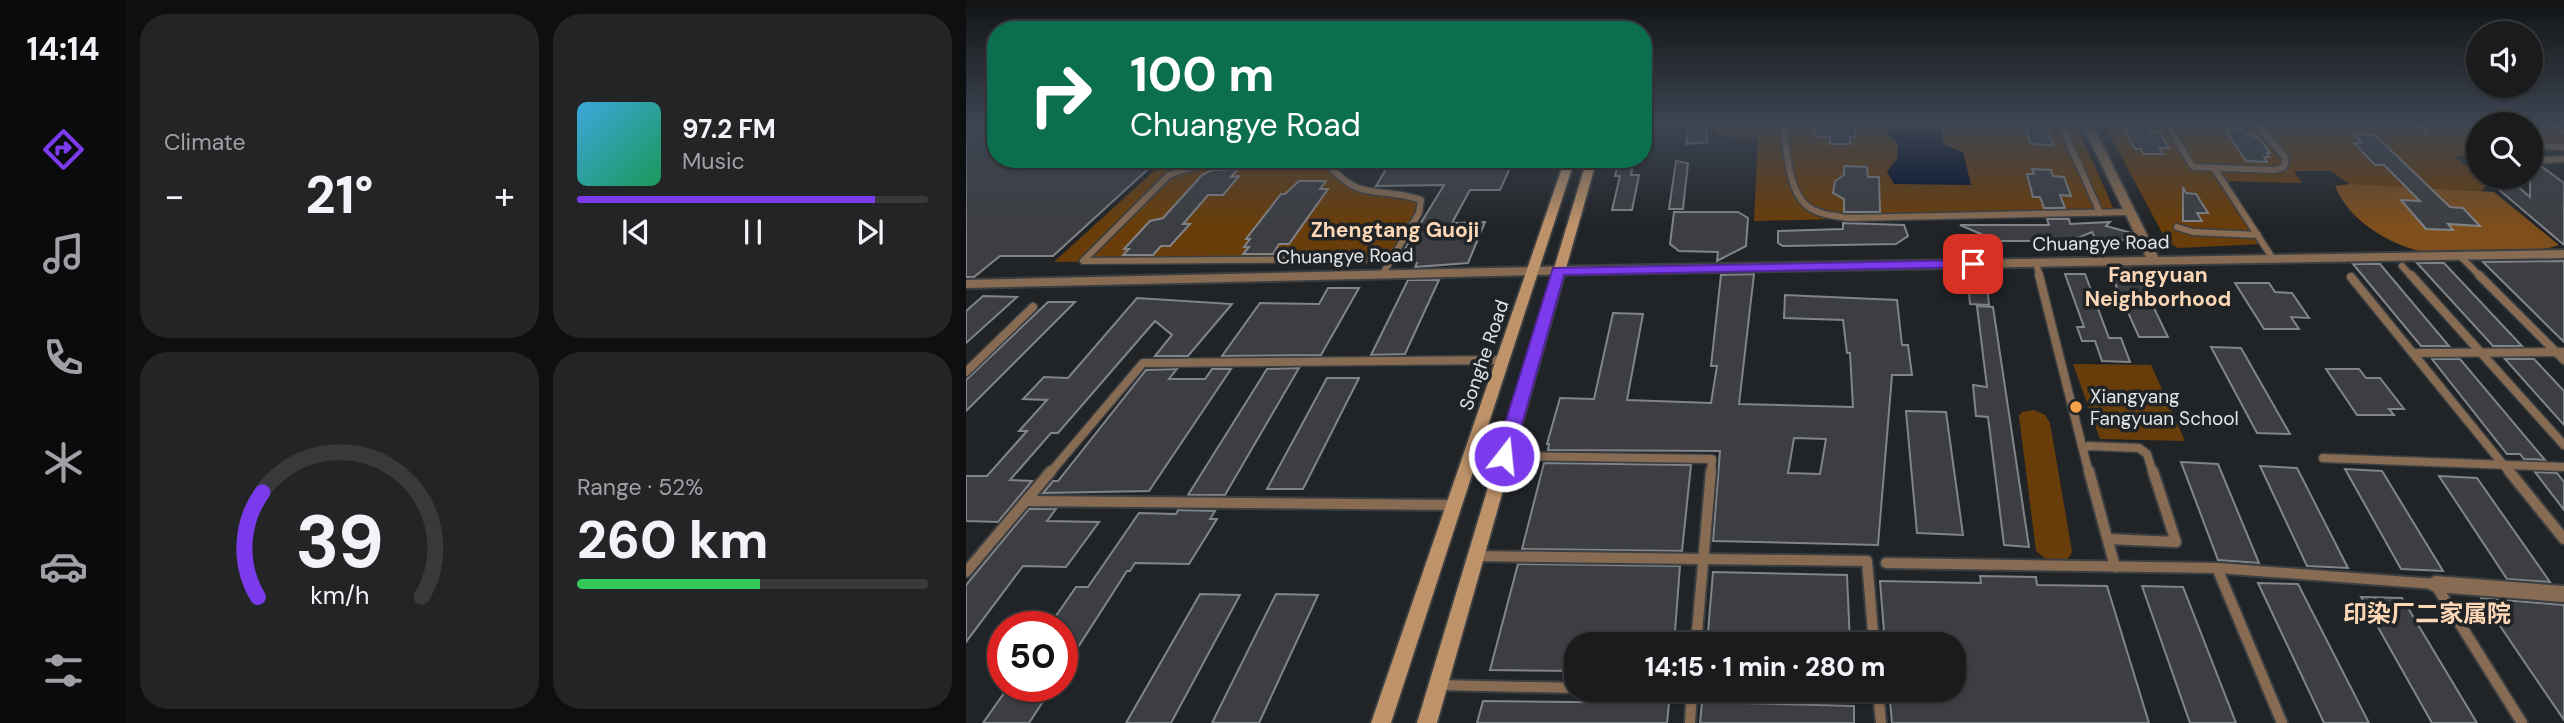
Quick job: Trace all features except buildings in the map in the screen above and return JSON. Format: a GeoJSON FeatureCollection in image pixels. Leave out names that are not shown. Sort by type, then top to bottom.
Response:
{"type":"FeatureCollection","features":[{"type":"Feature","properties":{"kind":"main road","name":"Songhe Road"},"geometry":{"type":"LineString","coordinates":[[1381,723],[1567,168]]}},
{"type":"Feature","properties":{"kind":"main road"},"geometry":{"type":"LineString","coordinates":[[1427,723],[1588,168]]}},
{"type":"Feature","properties":{"kind":"street"},"geometry":{"type":"LineString","coordinates":[[2103,158],[2154,261]]}},
{"type":"Feature","properties":{"kind":"street","name":"Chuangye Road"},"geometry":{"type":"LineString","coordinates":[[966,284],[1532,271],[2564,254]]}},
{"type":"Feature","properties":{"kind":"street"},"geometry":{"type":"LineString","coordinates":[[2435,584],[2564,594]]}},
{"type":"Feature","properties":{"kind":"lane"},"geometry":{"type":"LineString","coordinates":[[1790,158],[1796,190],[1806,205],[1825,214],[1848,218],[2130,212]]}},
{"type":"Feature","properties":{"kind":"lane"},"geometry":{"type":"LineString","coordinates":[[2076,158],[2100,213]]}},
{"type":"Feature","properties":{"kind":"lane"},"geometry":{"type":"LineString","coordinates":[[2187,158],[2193,167],[2276,170],[2284,167],[2286,158]]}},
{"type":"Feature","properties":{"kind":"lane"},"geometry":{"type":"LineString","coordinates":[[2544,160],[2564,159]]}},
{"type":"Feature","properties":{"kind":"lane"},"geometry":{"type":"LineString","coordinates":[[1181,168],[1170,175],[1083,261],[1391,259]]}},
{"type":"Feature","properties":{"kind":"lane"},"geometry":{"type":"LineString","coordinates":[[1331,168],[1345,184],[1358,190],[1409,194],[1421,200],[1419,213],[1382,275]]}},
{"type":"Feature","properties":{"kind":"lane"},"geometry":{"type":"LineString","coordinates":[[2214,168],[2273,259]]}},
{"type":"Feature","properties":{"kind":"lane"},"geometry":{"type":"LineString","coordinates":[[2178,227],[2193,232],[2258,235]]}},
{"type":"Feature","properties":{"kind":"lane"},"geometry":{"type":"LineString","coordinates":[[2460,256],[2560,352],[2564,360]]}},
{"type":"Feature","properties":{"kind":"lane"},"geometry":{"type":"LineString","coordinates":[[2036,263],[2115,567]]}},
{"type":"Feature","properties":{"kind":"lane"},"geometry":{"type":"LineString","coordinates":[[2402,266],[2564,445]]}},
{"type":"Feature","properties":{"kind":"lane"},"geometry":{"type":"LineString","coordinates":[[2351,277],[2564,539]]}},
{"type":"Feature","properties":{"kind":"lane"},"geometry":{"type":"LineString","coordinates":[[966,372],[1033,307]]}},
{"type":"Feature","properties":{"kind":"lane"},"geometry":{"type":"LineString","coordinates":[[2413,353],[2560,352]]}},
{"type":"Feature","properties":{"kind":"lane"},"geometry":{"type":"LineString","coordinates":[[966,572],[1143,363],[1502,360]]}},
{"type":"Feature","properties":{"kind":"lane"},"geometry":{"type":"LineString","coordinates":[[2083,450],[2088,446],[2138,448],[2147,454],[2176,542],[2108,539]]}},
{"type":"Feature","properties":{"kind":"lane"},"geometry":{"type":"LineString","coordinates":[[1504,456],[1712,459],[1697,632]]}},
{"type":"Feature","properties":{"kind":"lane"},"geometry":{"type":"LineString","coordinates":[[2323,457],[2564,467]]}},
{"type":"Feature","properties":{"kind":"lane"},"geometry":{"type":"LineString","coordinates":[[1026,501],[1454,505]]}},
{"type":"Feature","properties":{"kind":"lane"},"geometry":{"type":"LineString","coordinates":[[1475,556],[1867,561],[1873,632]]}},
{"type":"Feature","properties":{"kind":"lane"},"geometry":{"type":"LineString","coordinates":[[1886,563],[2217,568],[2435,584],[2522,723]]}},
{"type":"Feature","properties":{"kind":"lane"},"geometry":{"type":"LineString","coordinates":[[2217,568],[2282,723]]}},
{"type":"Feature","properties":{"kind":"lane"},"geometry":{"type":"LineString","coordinates":[[1438,685],[1564,688]]}},
{"type":"Feature","properties":{"kind":"lane"},"geometry":{"type":"LineString","coordinates":[[1690,723],[1691,702]]}},
{"type":"Feature","properties":{"kind":"lane"},"geometry":{"type":"LineString","coordinates":[[1879,702],[1881,723]]}},
{"type":"Feature","properties":{"kind":"shaded area"},"geometry":{"type":"Polygon","coordinates":[[[1757,158],[2091,158],[2115,212],[1754,221],[1757,158]]]}},
{"type":"Feature","properties":{"kind":"shaded area"},"geometry":{"type":"Polygon","coordinates":[[[2122,158],[2456,158],[2466,166],[2466,189],[2483,189],[2481,191],[2350,184],[2330,171],[2294,171],[2302,183],[2223,181],[2263,244],[2178,248],[2167,242],[2122,158]]]}},
{"type":"Feature","properties":{"kind":"shaded area"},"geometry":{"type":"Polygon","coordinates":[[[1157,168],[1331,168],[1345,184],[1421,200],[1419,213],[1391,259],[1054,262],[1157,168]]]}},
{"type":"Feature","properties":{"kind":"shaded area"},"geometry":{"type":"Polygon","coordinates":[[[2350,184],[2494,192],[2559,245],[2527,251],[2454,254],[2409,248],[2378,233],[2352,212],[2335,186],[2350,184]]]}},
{"type":"Feature","properties":{"kind":"shaded area"},"geometry":{"type":"Polygon","coordinates":[[[2073,364],[2151,365],[2185,441],[2100,439],[2073,364]]]}},
{"type":"Feature","properties":{"kind":"shaded area"},"geometry":{"type":"Polygon","coordinates":[[[2034,410],[2045,415],[2050,423],[2072,552],[2066,562],[2050,562],[2036,551],[2019,416],[2022,412],[2034,410]]]}},
{"type":"Feature","properties":{"kind":"water"},"geometry":{"type":"Polygon","coordinates":[[[1897,158],[1964,158],[1971,185],[1894,184],[1887,172],[1897,158]]]}},
{"type":"Feature","properties":{"kind":"place","name":"Xiangyang Fangyuan School"},"geometry":{"type":"Point","coordinates":[2076,407]}},
{"type":"Feature","properties":{"kind":"district","name":"Zhengtang Guoji"},"geometry":{"type":"Point","coordinates":[1395,230]}},
{"type":"Feature","properties":{"kind":"district","name":"Fangyuan Neighborhood"},"geometry":{"type":"Point","coordinates":[2158,287]}},
{"type":"Feature","properties":{"kind":"district","name":"印染厂二家属院"},"geometry":{"type":"Point","coordinates":[2427,613]}},
{"type":"Feature","properties":{"kind":"route"},"geometry":{"type":"LineString","coordinates":[[1504,456],[1558,271],[1973,264]]}}]}
